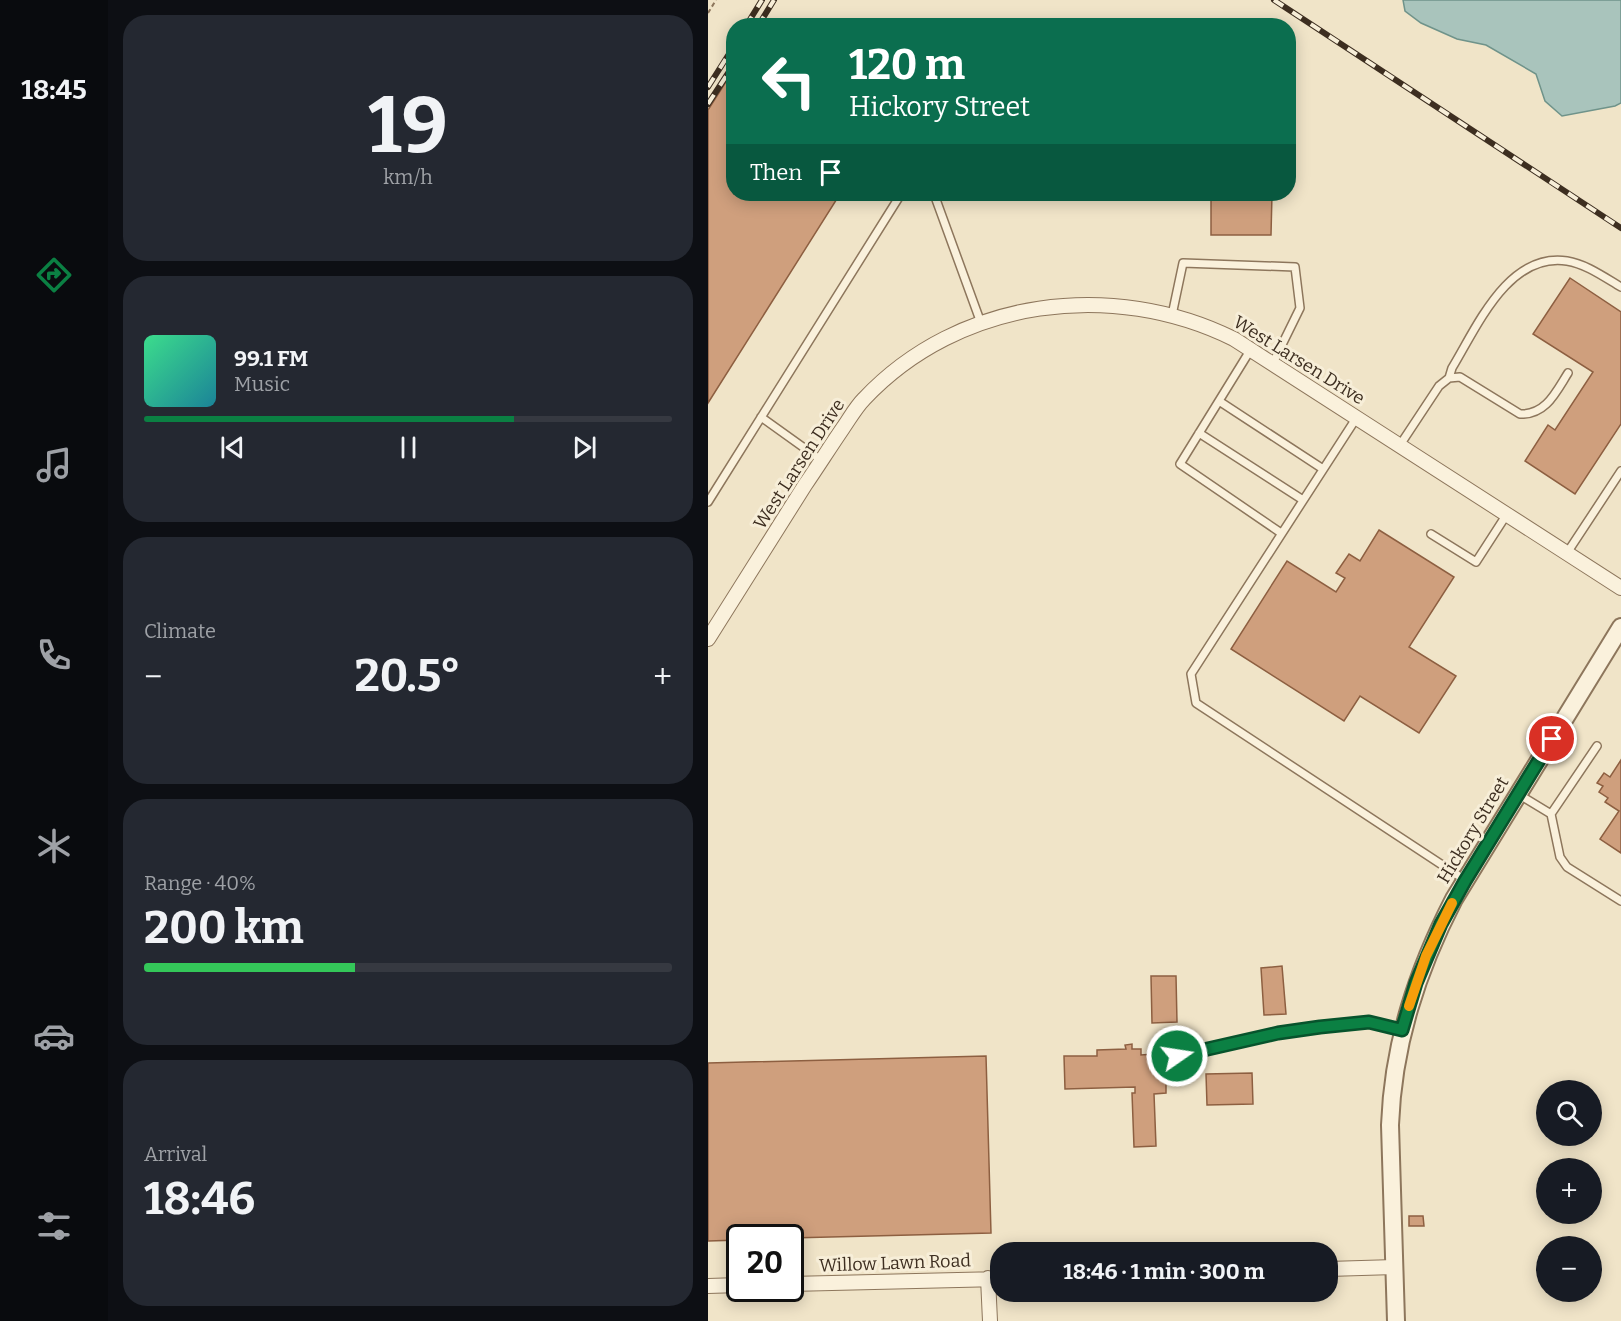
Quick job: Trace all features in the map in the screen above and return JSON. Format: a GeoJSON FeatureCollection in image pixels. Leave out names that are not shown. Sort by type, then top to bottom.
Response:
{"type":"FeatureCollection","features":[{"type":"Feature","properties":{"kind":"street","name":"West Larsen Drive"},"geometry":{"type":"LineString","coordinates":[[708,639],[821,460],[862,401],[883,381],[911,359],[938,343],[981,323],[1035,309],[1078,304],[1121,306],[1172,315],[1216,330],[1273,363],[1621,588]]}},
{"type":"Feature","properties":{"kind":"street","name":"Hickory Street"},"geometry":{"type":"LineString","coordinates":[[1396,1321],[1390,1125],[1394,1078],[1402,1030],[1426,956],[1445,917],[1621,627]]}},
{"type":"Feature","properties":{"kind":"street"},"geometry":{"type":"LineString","coordinates":[[1338,1269],[1395,1267]]}},
{"type":"Feature","properties":{"kind":"street","name":"Willow Lawn Road"},"geometry":{"type":"LineString","coordinates":[[804,1284],[990,1278]]}},
{"type":"Feature","properties":{"kind":"street"},"geometry":{"type":"LineString","coordinates":[[708,1286],[726,1286]]}},
{"type":"Feature","properties":{"kind":"street"},"geometry":{"type":"LineString","coordinates":[[990,1321],[992,1302]]}},
{"type":"Feature","properties":{"kind":"lane"},"geometry":{"type":"LineString","coordinates":[[708,502],[897,201]]}},
{"type":"Feature","properties":{"kind":"lane"},"geometry":{"type":"LineString","coordinates":[[937,201],[981,323]]}},
{"type":"Feature","properties":{"kind":"lane"},"geometry":{"type":"LineString","coordinates":[[1449,378],[1452,368],[1495,297],[1520,273],[1534,265],[1551,260],[1569,261],[1595,271],[1621,287]]}},
{"type":"Feature","properties":{"kind":"lane"},"geometry":{"type":"LineString","coordinates":[[1172,315],[1183,263],[1295,267],[1300,308],[1273,363]]}},
{"type":"Feature","properties":{"kind":"lane"},"geometry":{"type":"LineString","coordinates":[[1251,349],[1180,464],[1281,533]]}},
{"type":"Feature","properties":{"kind":"lane"},"geometry":{"type":"LineString","coordinates":[[1400,445],[1439,386],[1449,378],[1460,377],[1520,414],[1529,415],[1547,405],[1568,373]]}},
{"type":"Feature","properties":{"kind":"lane"},"geometry":{"type":"LineString","coordinates":[[1219,401],[1323,469]]}},
{"type":"Feature","properties":{"kind":"lane"},"geometry":{"type":"LineString","coordinates":[[761,417],[821,460]]}},
{"type":"Feature","properties":{"kind":"lane"},"geometry":{"type":"LineString","coordinates":[[1357,417],[1191,674],[1196,703],[1465,881]]}},
{"type":"Feature","properties":{"kind":"lane"},"geometry":{"type":"LineString","coordinates":[[1199,433],[1303,500]]}},
{"type":"Feature","properties":{"kind":"lane"},"geometry":{"type":"LineString","coordinates":[[1567,553],[1621,471]]}},
{"type":"Feature","properties":{"kind":"lane"},"geometry":{"type":"LineString","coordinates":[[1431,534],[1476,562],[1507,514]]}},
{"type":"Feature","properties":{"kind":"lane"},"geometry":{"type":"LineString","coordinates":[[1597,746],[1551,814],[1560,857],[1567,867],[1621,901]]}},
{"type":"Feature","properties":{"kind":"lane"},"geometry":{"type":"LineString","coordinates":[[1518,794],[1551,814]]}},
{"type":"Feature","properties":{"kind":"lane"},"geometry":{"type":"LineString","coordinates":[[1177,1056],[1278,1033],[1320,1027],[1369,1022],[1402,1030]]}},
{"type":"Feature","properties":{"kind":"path"},"geometry":{"type":"LineString","coordinates":[[708,13],[716,0]]}},
{"type":"Feature","properties":{"kind":"water"},"geometry":{"type":"Polygon","coordinates":[[[1403,0],[1621,0],[1621,103],[1562,116],[1545,101],[1536,74],[1486,45],[1457,39],[1421,23],[1405,11],[1403,0]]]}},
{"type":"Feature","properties":{"kind":"building"},"geometry":{"type":"Polygon","coordinates":[[[726,82],[726,201],[836,201],[708,403],[708,110],[726,82]]]}},
{"type":"Feature","properties":{"kind":"building"},"geometry":{"type":"Polygon","coordinates":[[[1211,201],[1272,201],[1271,235],[1211,235],[1211,201]]]}},
{"type":"Feature","properties":{"kind":"building"},"geometry":{"type":"Polygon","coordinates":[[[1570,278],[1621,312],[1621,424],[1575,494],[1525,461],[1548,425],[1555,430],[1593,372],[1533,334],[1570,278]]]}},
{"type":"Feature","properties":{"kind":"building"},"geometry":{"type":"Polygon","coordinates":[[[1379,530],[1454,577],[1409,647],[1456,676],[1419,733],[1360,696],[1344,721],[1231,649],[1287,561],[1336,592],[1345,578],[1336,573],[1349,554],[1360,561],[1379,530]]]}},
{"type":"Feature","properties":{"kind":"building"},"geometry":{"type":"Polygon","coordinates":[[[1621,760],[1621,853],[1600,839],[1619,811],[1605,802],[1608,798],[1599,792],[1603,786],[1597,783],[1604,773],[1610,777],[1621,760]]]}},
{"type":"Feature","properties":{"kind":"building"},"geometry":{"type":"Polygon","coordinates":[[[1282,966],[1286,1014],[1264,1015],[1261,968],[1282,966]]]}},
{"type":"Feature","properties":{"kind":"building"},"geometry":{"type":"Polygon","coordinates":[[[1151,976],[1176,976],[1177,1022],[1152,1023],[1151,976]]]}},
{"type":"Feature","properties":{"kind":"building"},"geometry":{"type":"Polygon","coordinates":[[[1154,1043],[1166,1043],[1167,1054],[1155,1055],[1154,1043]]]}},
{"type":"Feature","properties":{"kind":"building"},"geometry":{"type":"Polygon","coordinates":[[[1132,1044],[1132,1049],[1141,1049],[1141,1055],[1153,1054],[1154,1067],[1166,1067],[1166,1093],[1154,1094],[1156,1146],[1134,1147],[1132,1093],[1135,1093],[1135,1087],[1065,1089],[1064,1056],[1097,1056],[1097,1050],[1126,1049],[1125,1045],[1132,1044]]]}},
{"type":"Feature","properties":{"kind":"building"},"geometry":{"type":"Polygon","coordinates":[[[986,1056],[991,1233],[804,1238],[804,1224],[726,1224],[726,1240],[708,1241],[708,1063],[986,1056]]]}},
{"type":"Feature","properties":{"kind":"building"},"geometry":{"type":"Polygon","coordinates":[[[1252,1073],[1253,1104],[1207,1105],[1206,1074],[1252,1073]]]}},
{"type":"Feature","properties":{"kind":"building"},"geometry":{"type":"Polygon","coordinates":[[[1409,1216],[1423,1216],[1424,1226],[1409,1226],[1409,1216]]]}},
{"type":"Feature","properties":{"kind":"railway"},"geometry":{"type":"LineString","coordinates":[[751,18],[762,0]]}},
{"type":"Feature","properties":{"kind":"railway"},"geometry":{"type":"LineString","coordinates":[[763,18],[774,0]]}},
{"type":"Feature","properties":{"kind":"railway"},"geometry":{"type":"LineString","coordinates":[[1274,0],[1621,228]]}},
{"type":"Feature","properties":{"kind":"railway"},"geometry":{"type":"LineString","coordinates":[[708,87],[726,59]]}},
{"type":"Feature","properties":{"kind":"railway"},"geometry":{"type":"LineString","coordinates":[[708,104],[726,76]]}},
{"type":"Feature","properties":{"kind":"slow traffic"},"geometry":{"type":"LineString","coordinates":[[1409,1006],[1426,956],[1452,903]]}},
{"type":"Feature","properties":{"kind":"route"},"geometry":{"type":"LineString","coordinates":[[1177,1056],[1278,1033],[1320,1027],[1369,1022],[1402,1030],[1416,983],[1441,924],[1552,739]]}}]}
